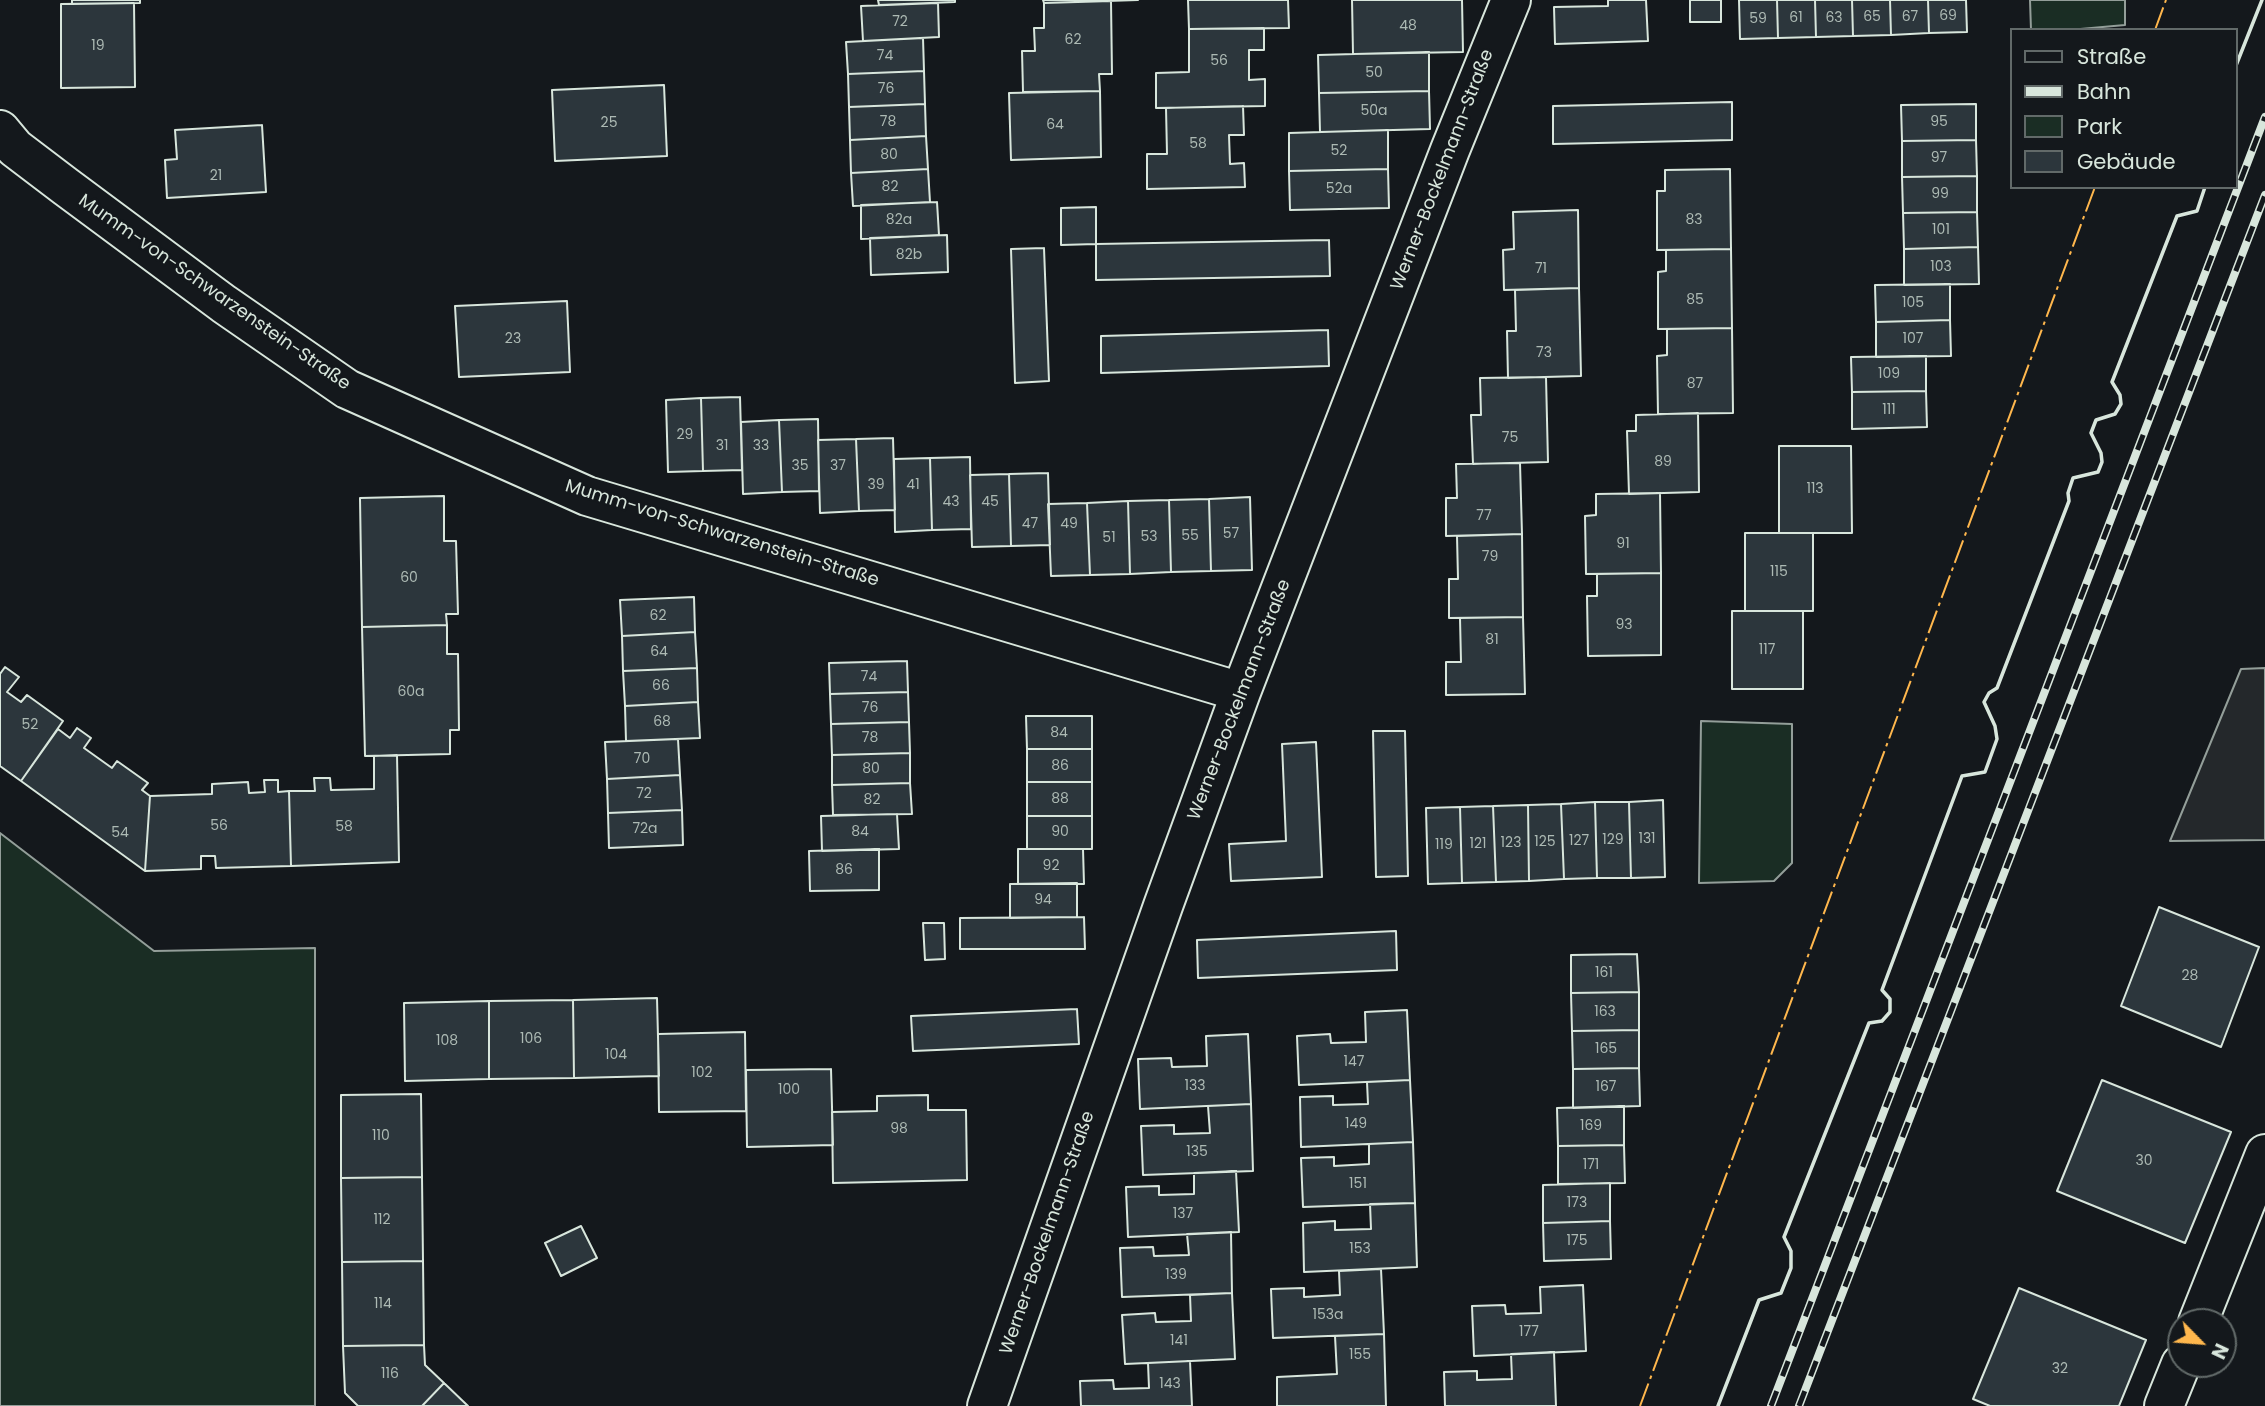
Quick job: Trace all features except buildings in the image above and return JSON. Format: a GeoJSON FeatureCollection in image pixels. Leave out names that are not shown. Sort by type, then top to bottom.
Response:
{"type":"FeatureCollection","features":[{"type":"Feature","properties":{"kind":"street","name":"Werner-Bockelmann-Straße"},"geometry":{"type":"LineString","coordinates":[[987,1406],[1241,692],[1450,150],[1511,0]]}},
{"type":"Feature","properties":{"kind":"street","name":"Mumm-von-Schwarzenstein-Straße"},"geometry":{"type":"LineString","coordinates":[[0,130],[15,148],[96,209],[224,304],[347,389],[587,496],[1241,692]]}},
{"type":"Feature","properties":{"kind":"street"},"geometry":{"type":"LineString","coordinates":[[2204,1308],[2265,1154]]}},
{"type":"Feature","properties":{"kind":"street"},"geometry":{"type":"LineString","coordinates":[[2164,1406],[2175,1378]]}},
{"type":"Feature","properties":{"kind":"green space"},"geometry":{"type":"Polygon","coordinates":[[[2030,0],[2125,0],[2125,25],[2031,28],[2030,0]]]}},
{"type":"Feature","properties":{"kind":"green space"},"geometry":{"type":"Polygon","coordinates":[[[1701,721],[1792,724],[1792,863],[1774,881],[1699,883],[1701,721]]]}},
{"type":"Feature","properties":{"kind":"green space"},"geometry":{"type":"Polygon","coordinates":[[[0,833],[154,951],[315,948],[315,1406],[0,1406],[0,833]]]}},
{"type":"Feature","properties":{"kind":"shaded area"},"geometry":{"type":"Polygon","coordinates":[[[2265,668],[2265,840],[2170,841],[2241,669],[2265,668]]]}},
{"type":"Feature","properties":{"kind":"railway"},"geometry":{"type":"LineString","coordinates":[[1771,1406],[2265,117]]}},
{"type":"Feature","properties":{"kind":"railway"},"geometry":{"type":"LineString","coordinates":[[1799,1406],[2265,195]]}},
{"type":"Feature","properties":{"kind":"wall"},"geometry":{"type":"LineString","coordinates":[[2237,63],[2262,0]]}},
{"type":"Feature","properties":{"kind":"wall"},"geometry":{"type":"LineString","coordinates":[[1718,1406],[1759,1300],[1781,1293],[1791,1268],[1791,1251],[1784,1237],[1869,1023],[1882,1021],[1890,1012],[1890,999],[1882,990],[1962,776],[1985,772],[1997,739],[1995,726],[1984,702],[1989,693],[1997,688],[2069,501],[2068,493],[2073,478],[2098,472],[2102,462],[2101,453],[2091,433],[2096,420],[2115,414],[2121,404],[2120,395],[2112,382],[2177,216],[2197,211],[2204,189]]}},
{"type":"Feature","properties":{"kind":"power"},"geometry":{"type":"LineString","coordinates":[[2156,28],[2166,0]]}},
{"type":"Feature","properties":{"kind":"power"},"geometry":{"type":"LineString","coordinates":[[1640,1406],[2094,189]]}}]}
